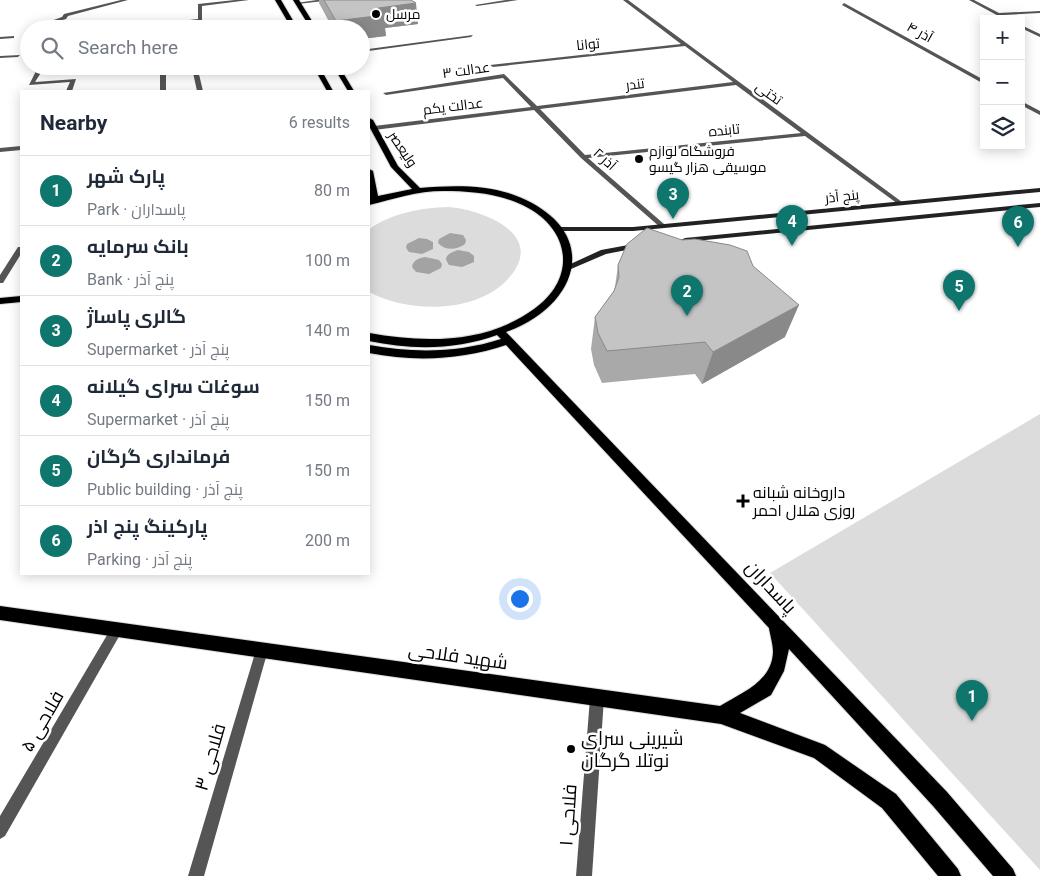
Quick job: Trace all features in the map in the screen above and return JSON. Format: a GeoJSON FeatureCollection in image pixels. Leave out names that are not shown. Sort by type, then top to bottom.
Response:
{"type":"FeatureCollection","features":[{"type":"Feature","properties":{"kind":"main road"},"geometry":{"type":"LineString","coordinates":[[278,0],[289,20]]}},
{"type":"Feature","properties":{"kind":"main road"},"geometry":{"type":"LineString","coordinates":[[297,2],[308,20]]}},
{"type":"Feature","properties":{"kind":"main road"},"geometry":{"type":"LineString","coordinates":[[321,75],[329,90]]}},
{"type":"Feature","properties":{"kind":"main road"},"geometry":{"type":"LineString","coordinates":[[341,75],[350,90]]}},
{"type":"Feature","properties":{"kind":"main road","name":"ولیعصر"},"geometry":{"type":"LineString","coordinates":[[370,122],[395,167],[418,190]]}},
{"type":"Feature","properties":{"kind":"main road"},"geometry":{"type":"LineString","coordinates":[[370,181],[372,201],[418,190],[455,188],[473,189],[507,197],[536,210],[557,229],[564,240],[568,253],[568,266],[558,291],[535,314],[487,349],[410,354],[370,349]]}},
{"type":"Feature","properties":{"kind":"main road","name":"پنج آذر"},"geometry":{"type":"LineString","coordinates":[[557,229],[633,229],[1040,190]]}},
{"type":"Feature","properties":{"kind":"main road","name":"پنج آذر"},"geometry":{"type":"LineString","coordinates":[[679,241],[1040,205]]}},
{"type":"Feature","properties":{"kind":"main road"},"geometry":{"type":"LineString","coordinates":[[568,266],[604,252],[650,244]]}},
{"type":"Feature","properties":{"kind":"main road"},"geometry":{"type":"LineString","coordinates":[[0,301],[20,299]]}},
{"type":"Feature","properties":{"kind":"main road"},"geometry":{"type":"LineString","coordinates":[[370,337],[400,344],[426,345],[504,336]]}},
{"type":"Feature","properties":{"kind":"main road","name":"پاسداران"},"geometry":{"type":"LineString","coordinates":[[504,336],[940,799],[1006,876]]}},
{"type":"Feature","properties":{"kind":"main road","name":"شهید فلاحی"},"geometry":{"type":"LineString","coordinates":[[0,613],[721,715],[819,751],[889,801],[951,876]]}},
{"type":"Feature","properties":{"kind":"main road"},"geometry":{"type":"LineString","coordinates":[[721,715],[765,689],[776,671],[780,652],[776,625]]}},
{"type":"Feature","properties":{"kind":"street"},"geometry":{"type":"LineString","coordinates":[[58,20],[64,18],[66,15],[126,0]]}},
{"type":"Feature","properties":{"kind":"street"},"geometry":{"type":"LineString","coordinates":[[200,20],[200,5],[247,0]]}},
{"type":"Feature","properties":{"kind":"street"},"geometry":{"type":"LineString","coordinates":[[297,2],[330,0]]}},
{"type":"Feature","properties":{"kind":"street"},"geometry":{"type":"LineString","coordinates":[[477,4],[516,0]]}},
{"type":"Feature","properties":{"kind":"street","name":"تختی"},"geometry":{"type":"LineString","coordinates":[[625,0],[900,203]]}},
{"type":"Feature","properties":{"kind":"street"},"geometry":{"type":"LineString","coordinates":[[971,0],[999,14],[1040,12]]}},
{"type":"Feature","properties":{"kind":"street","name":"آذر ۴"},"geometry":{"type":"LineString","coordinates":[[844,4],[980,80]]}},
{"type":"Feature","properties":{"kind":"street"},"geometry":{"type":"LineString","coordinates":[[1025,28],[1040,36]]}},
{"type":"Feature","properties":{"kind":"street"},"geometry":{"type":"LineString","coordinates":[[370,50],[471,36]]}},
{"type":"Feature","properties":{"kind":"street"},"geometry":{"type":"LineString","coordinates":[[0,38],[12,37]]}},
{"type":"Feature","properties":{"kind":"street","name":"توانا"},"geometry":{"type":"LineString","coordinates":[[504,76],[493,65],[686,45]]}},
{"type":"Feature","properties":{"kind":"street"},"geometry":{"type":"LineString","coordinates":[[0,57],[18,56]]}},
{"type":"Feature","properties":{"kind":"street"},"geometry":{"type":"LineString","coordinates":[[36,75],[31,84],[74,80],[69,90]]}},
{"type":"Feature","properties":{"kind":"street"},"geometry":{"type":"LineString","coordinates":[[163,75],[163,90]]}},
{"type":"Feature","properties":{"kind":"street"},"geometry":{"type":"LineString","coordinates":[[196,75],[200,90]]}},
{"type":"Feature","properties":{"kind":"street","name":"عدالت ۳"},"geometry":{"type":"LineString","coordinates":[[386,92],[504,76],[536,108]]}},
{"type":"Feature","properties":{"kind":"street","name":"تندر"},"geometry":{"type":"LineString","coordinates":[[536,108],[737,83]]}},
{"type":"Feature","properties":{"kind":"street"},"geometry":{"type":"LineString","coordinates":[[1025,105],[1040,113]]}},
{"type":"Feature","properties":{"kind":"street","name":"عدالت یکم"},"geometry":{"type":"LineString","coordinates":[[374,128],[536,108]]}},
{"type":"Feature","properties":{"kind":"street","name":"۲ آذر"},"geometry":{"type":"LineString","coordinates":[[536,108],[583,157],[661,226]]}},
{"type":"Feature","properties":{"kind":"street","name":"تابنده"},"geometry":{"type":"LineString","coordinates":[[583,157],[807,134]]}},
{"type":"Feature","properties":{"kind":"street"},"geometry":{"type":"LineString","coordinates":[[0,150],[20,148]]}},
{"type":"Feature","properties":{"kind":"street"},"geometry":{"type":"LineString","coordinates":[[0,281],[20,251]]}},
{"type":"Feature","properties":{"kind":"street","name":"۵ فلاحی"},"geometry":{"type":"LineString","coordinates":[[0,831],[117,630]]}},
{"type":"Feature","properties":{"kind":"street","name":"۳ فلاحی"},"geometry":{"type":"LineString","coordinates":[[196,876],[262,650]]}},
{"type":"Feature","properties":{"kind":"street","name":"۱ فلاحی"},"geometry":{"type":"LineString","coordinates":[[584,876],[597,698]]}},
{"type":"Feature","properties":{"kind":"shaded area"},"geometry":{"type":"Polygon","coordinates":[[[449,207],[463,209],[494,219],[507,228],[516,238],[521,250],[518,263],[508,279],[478,299],[460,304],[441,306],[403,304],[370,292],[370,228],[397,215],[449,207]]]}},
{"type":"Feature","properties":{"kind":"shaded area"},"geometry":{"type":"Polygon","coordinates":[[[450,233],[463,235],[466,240],[465,244],[451,249],[441,246],[438,243],[439,239],[450,233]]]}},
{"type":"Feature","properties":{"kind":"shaded area"},"geometry":{"type":"Polygon","coordinates":[[[419,238],[433,242],[433,249],[422,254],[409,252],[406,248],[407,244],[419,238]]]}},
{"type":"Feature","properties":{"kind":"shaded area"},"geometry":{"type":"Polygon","coordinates":[[[458,250],[469,252],[474,256],[474,262],[462,267],[449,265],[446,260],[447,256],[458,250]]]}},
{"type":"Feature","properties":{"kind":"shaded area"},"geometry":{"type":"Polygon","coordinates":[[[425,257],[439,260],[442,264],[441,268],[429,274],[416,272],[412,267],[415,261],[425,257]]]}},
{"type":"Feature","properties":{"kind":"shaded area"},"geometry":{"type":"Polygon","coordinates":[[[1040,414],[1040,870],[770,573],[1040,414]]]}},
{"type":"Feature","properties":{"kind":"building"},"geometry":{"type":"Polygon","coordinates":[[[324,0],[411,0],[416,3],[378,8],[383,15],[335,20],[324,0]]]}},
{"type":"Feature","properties":{"kind":"building"},"geometry":{"type":"Polygon","coordinates":[[[647,228],[682,240],[695,239],[730,245],[747,251],[753,266],[799,305],[713,352],[705,342],[607,351],[598,333],[595,317],[614,291],[619,277],[618,265],[627,244],[647,228]]]}},
{"type":"Feature","properties":{"kind":"place","name":"مرسل"},"geometry":{"type":"Point","coordinates":[376,14]}},
{"type":"Feature","properties":{"kind":"place","name":"فروشگاه لوازم موسیقی هزار گیسو"},"geometry":{"type":"Point","coordinates":[639,159]}},
{"type":"Feature","properties":{"kind":"place","name":"گالری پاساژ"},"geometry":{"type":"Point","coordinates":[673,219]}},
{"type":"Feature","properties":{"kind":"place","name":"سوغات سرای گیلانه"},"geometry":{"type":"Point","coordinates":[792,246]}},
{"type":"Feature","properties":{"kind":"place","name":"پارکینگ پنج اذر"},"geometry":{"type":"Point","coordinates":[1018,247]}},
{"type":"Feature","properties":{"kind":"place","name":"فرمانداری گرگان"},"geometry":{"type":"Point","coordinates":[959,311]}},
{"type":"Feature","properties":{"kind":"place","name":"بانک سرمایه"},"geometry":{"type":"Point","coordinates":[687,316]}},
{"type":"Feature","properties":{"kind":"place","name":"داروخانه شبانه روزی هلال احمر"},"geometry":{"type":"Point","coordinates":[743,501]}},
{"type":"Feature","properties":{"kind":"place","name":"پارک شهر"},"geometry":{"type":"Point","coordinates":[972,721]}},
{"type":"Feature","properties":{"kind":"place","name":"شیرینی سرای نوتلا گرگان"},"geometry":{"type":"Point","coordinates":[571,749]}}]}
